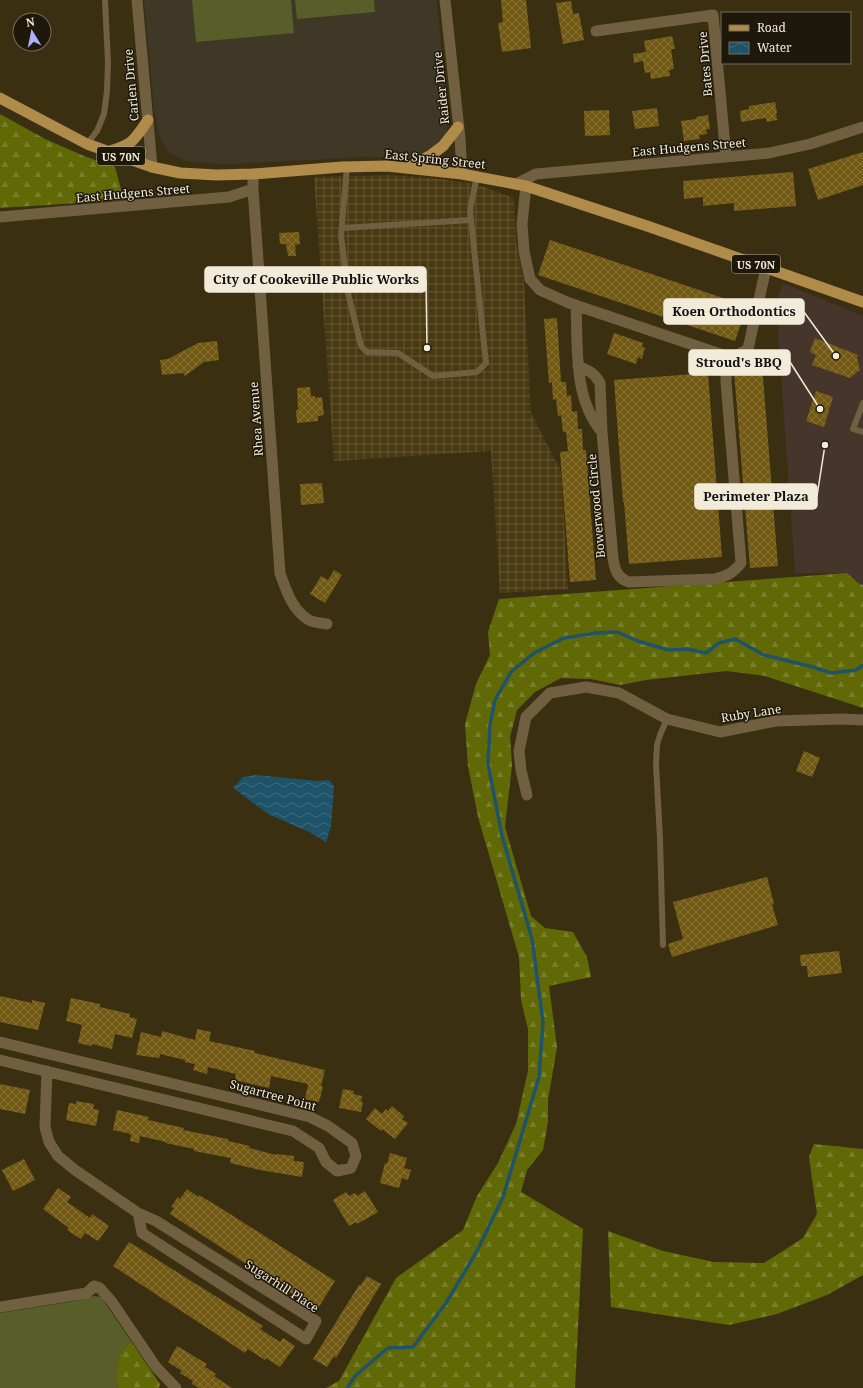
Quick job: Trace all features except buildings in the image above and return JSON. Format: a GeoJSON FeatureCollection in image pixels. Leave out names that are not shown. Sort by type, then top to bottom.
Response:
{"type":"FeatureCollection","features":[{"type":"Feature","properties":{"kind":"main road","name":"East Spring Street"},"geometry":{"type":"LineString","coordinates":[[0,98],[87,144],[152,167],[180,173],[217,175],[253,174],[347,167],[387,166],[477,176],[521,185],[863,302]]}},
{"type":"Feature","properties":{"kind":"main road"},"geometry":{"type":"LineString","coordinates":[[108,152],[126,146],[135,140],[148,120]]}},
{"type":"Feature","properties":{"kind":"main road"},"geometry":{"type":"LineString","coordinates":[[407,168],[431,155],[443,146],[458,127]]}},
{"type":"Feature","properties":{"kind":"street","name":"Carlen Drive"},"geometry":{"type":"LineString","coordinates":[[137,0],[152,167]]}},
{"type":"Feature","properties":{"kind":"street","name":"Raider Drive"},"geometry":{"type":"LineString","coordinates":[[445,0],[462,174]]}},
{"type":"Feature","properties":{"kind":"street","name":"Bates Drive"},"geometry":{"type":"LineString","coordinates":[[596,31],[713,15],[726,156]]}},
{"type":"Feature","properties":{"kind":"street","name":"East Hudgens Street"},"geometry":{"type":"LineString","coordinates":[[521,185],[536,174],[769,153],[810,144],[863,127]]}},
{"type":"Feature","properties":{"kind":"street"},"geometry":{"type":"LineString","coordinates":[[253,174],[253,189]]}},
{"type":"Feature","properties":{"kind":"street"},"geometry":{"type":"LineString","coordinates":[[521,185],[524,252],[530,279],[540,290],[557,299],[732,358],[748,349],[766,268]]}},
{"type":"Feature","properties":{"kind":"street","name":"East Hudgens Street"},"geometry":{"type":"LineString","coordinates":[[0,217],[229,197],[253,189]]}},
{"type":"Feature","properties":{"kind":"street","name":"Rhea Avenue"},"geometry":{"type":"LineString","coordinates":[[253,189],[280,573],[286,592],[296,608],[310,621],[327,624]]}},
{"type":"Feature","properties":{"kind":"street","name":"Bowerwood Circle"},"geometry":{"type":"LineString","coordinates":[[576,305],[578,373],[589,411],[594,422],[602,432]]}},
{"type":"Feature","properties":{"kind":"street","name":"Bowerwood Circle"},"geometry":{"type":"LineString","coordinates":[[578,366],[591,372],[596,376],[600,383],[602,432],[614,569],[619,576],[629,582],[714,579],[734,572],[741,563],[726,382],[726,371],[732,358]]}},
{"type":"Feature","properties":{"kind":"street","name":"Ruby Lane"},"geometry":{"type":"LineString","coordinates":[[527,795],[521,770],[519,751],[526,717],[550,693],[586,687],[619,693],[667,719],[720,732],[776,721],[842,718],[863,720]]}},
{"type":"Feature","properties":{"kind":"street","name":"Sugartree Point"},"geometry":{"type":"LineString","coordinates":[[0,1042],[310,1117],[328,1126],[352,1143],[356,1156],[351,1168],[337,1171],[326,1162],[319,1148],[293,1131],[0,1060]]}},
{"type":"Feature","properties":{"kind":"street","name":"Sugarhill Place"},"geometry":{"type":"LineString","coordinates":[[47,1071],[45,1127],[49,1142],[58,1156],[138,1213],[156,1221],[316,1321],[306,1339],[142,1233],[138,1213]]}},
{"type":"Feature","properties":{"kind":"street"},"geometry":{"type":"LineString","coordinates":[[0,1307],[87,1293],[94,1286],[100,1288],[112,1302],[156,1367],[176,1388]]}},
{"type":"Feature","properties":{"kind":"lane"},"geometry":{"type":"LineString","coordinates":[[87,144],[97,131],[104,114],[108,62],[105,0]]}},
{"type":"Feature","properties":{"kind":"lane"},"geometry":{"type":"LineString","coordinates":[[347,167],[342,235],[348,293],[361,346],[367,352],[398,353],[434,376],[477,372],[486,363],[470,210],[477,176]]}},
{"type":"Feature","properties":{"kind":"lane"},"geometry":{"type":"LineString","coordinates":[[342,228],[471,220]]}},
{"type":"Feature","properties":{"kind":"lane"},"geometry":{"type":"LineString","coordinates":[[863,403],[853,429],[863,432]]}},
{"type":"Feature","properties":{"kind":"lane"},"geometry":{"type":"LineString","coordinates":[[663,945],[656,764],[657,745],[667,719]]}},
{"type":"Feature","properties":{"kind":"shaded area"},"geometry":{"type":"Polygon","coordinates":[[[144,0],[437,0],[447,115],[447,132],[439,146],[427,153],[410,158],[368,157],[227,164],[188,162],[169,152],[160,138],[154,109],[144,0]]]}},
{"type":"Feature","properties":{"kind":"shaded area"},"geometry":{"type":"Polygon","coordinates":[[[390,175],[433,178],[476,184],[514,198],[516,242],[524,283],[531,413],[561,471],[568,589],[500,593],[491,451],[334,461],[314,177],[390,175]]]}},
{"type":"Feature","properties":{"kind":"shaded area"},"geometry":{"type":"Polygon","coordinates":[[[783,283],[863,316],[863,585],[858,583],[847,573],[795,573],[776,302],[783,283]]]}},
{"type":"Feature","properties":{"kind":"green space"},"geometry":{"type":"Polygon","coordinates":[[[192,0],[291,0],[294,33],[196,42],[192,0]]]}},
{"type":"Feature","properties":{"kind":"green space"},"geometry":{"type":"Polygon","coordinates":[[[295,0],[374,0],[375,12],[297,19],[295,0]]]}},
{"type":"Feature","properties":{"kind":"green space"},"geometry":{"type":"Polygon","coordinates":[[[0,114],[45,139],[84,156],[115,167],[124,200],[0,208],[0,114]]]}},
{"type":"Feature","properties":{"kind":"green space"},"geometry":{"type":"Polygon","coordinates":[[[847,573],[858,583],[863,585],[863,708],[765,676],[726,671],[646,680],[620,685],[591,679],[561,678],[535,692],[517,710],[510,737],[512,765],[505,827],[531,916],[545,928],[573,932],[587,957],[591,977],[549,986],[557,1047],[548,1100],[548,1122],[543,1150],[527,1170],[521,1192],[583,1229],[575,1388],[326,1388],[339,1381],[396,1278],[463,1230],[477,1196],[498,1163],[516,1124],[528,1071],[528,1029],[521,1000],[519,957],[478,817],[468,766],[465,724],[476,684],[490,655],[488,632],[499,599],[847,573]]]}},
{"type":"Feature","properties":{"kind":"green space"},"geometry":{"type":"Polygon","coordinates":[[[814,1144],[863,1149],[863,1275],[827,1295],[777,1314],[729,1325],[611,1307],[608,1231],[663,1251],[714,1262],[764,1263],[803,1238],[817,1214],[809,1157],[814,1144]]]}},
{"type":"Feature","properties":{"kind":"green space"},"geometry":{"type":"Polygon","coordinates":[[[94,1296],[101,1297],[131,1341],[120,1353],[116,1375],[118,1388],[0,1388],[0,1313],[75,1301],[94,1296]]]}},
{"type":"Feature","properties":{"kind":"green space"},"geometry":{"type":"Polygon","coordinates":[[[131,1341],[160,1384],[159,1388],[118,1388],[116,1375],[120,1353],[131,1341]]]}},
{"type":"Feature","properties":{"kind":"water"},"geometry":{"type":"Polygon","coordinates":[[[256,775],[318,781],[329,780],[334,786],[331,826],[326,842],[309,832],[268,814],[233,788],[243,777],[256,775]]]}},
{"type":"Feature","properties":{"kind":"waterway"},"geometry":{"type":"LineString","coordinates":[[347,1388],[356,1375],[388,1348],[413,1347],[446,1303],[476,1253],[503,1197],[539,1077],[543,1022],[532,939],[502,836],[488,764],[490,725],[495,700],[511,672],[534,653],[564,638],[596,633],[617,632],[638,641],[668,650],[687,649],[706,653],[719,643],[735,639],[764,655],[831,673],[856,670],[863,665]]}},
{"type":"Feature","properties":{"kind":"place","name":"City of Cookeville Public Works"},"geometry":{"type":"Point","coordinates":[427,348]}},
{"type":"Feature","properties":{"kind":"place","name":"Koen Orthodontics"},"geometry":{"type":"Point","coordinates":[836,356]}},
{"type":"Feature","properties":{"kind":"place","name":"Stroud's BBQ"},"geometry":{"type":"Point","coordinates":[820,409]}},
{"type":"Feature","properties":{"kind":"place","name":"Perimeter Plaza"},"geometry":{"type":"Point","coordinates":[825,445]}}]}
